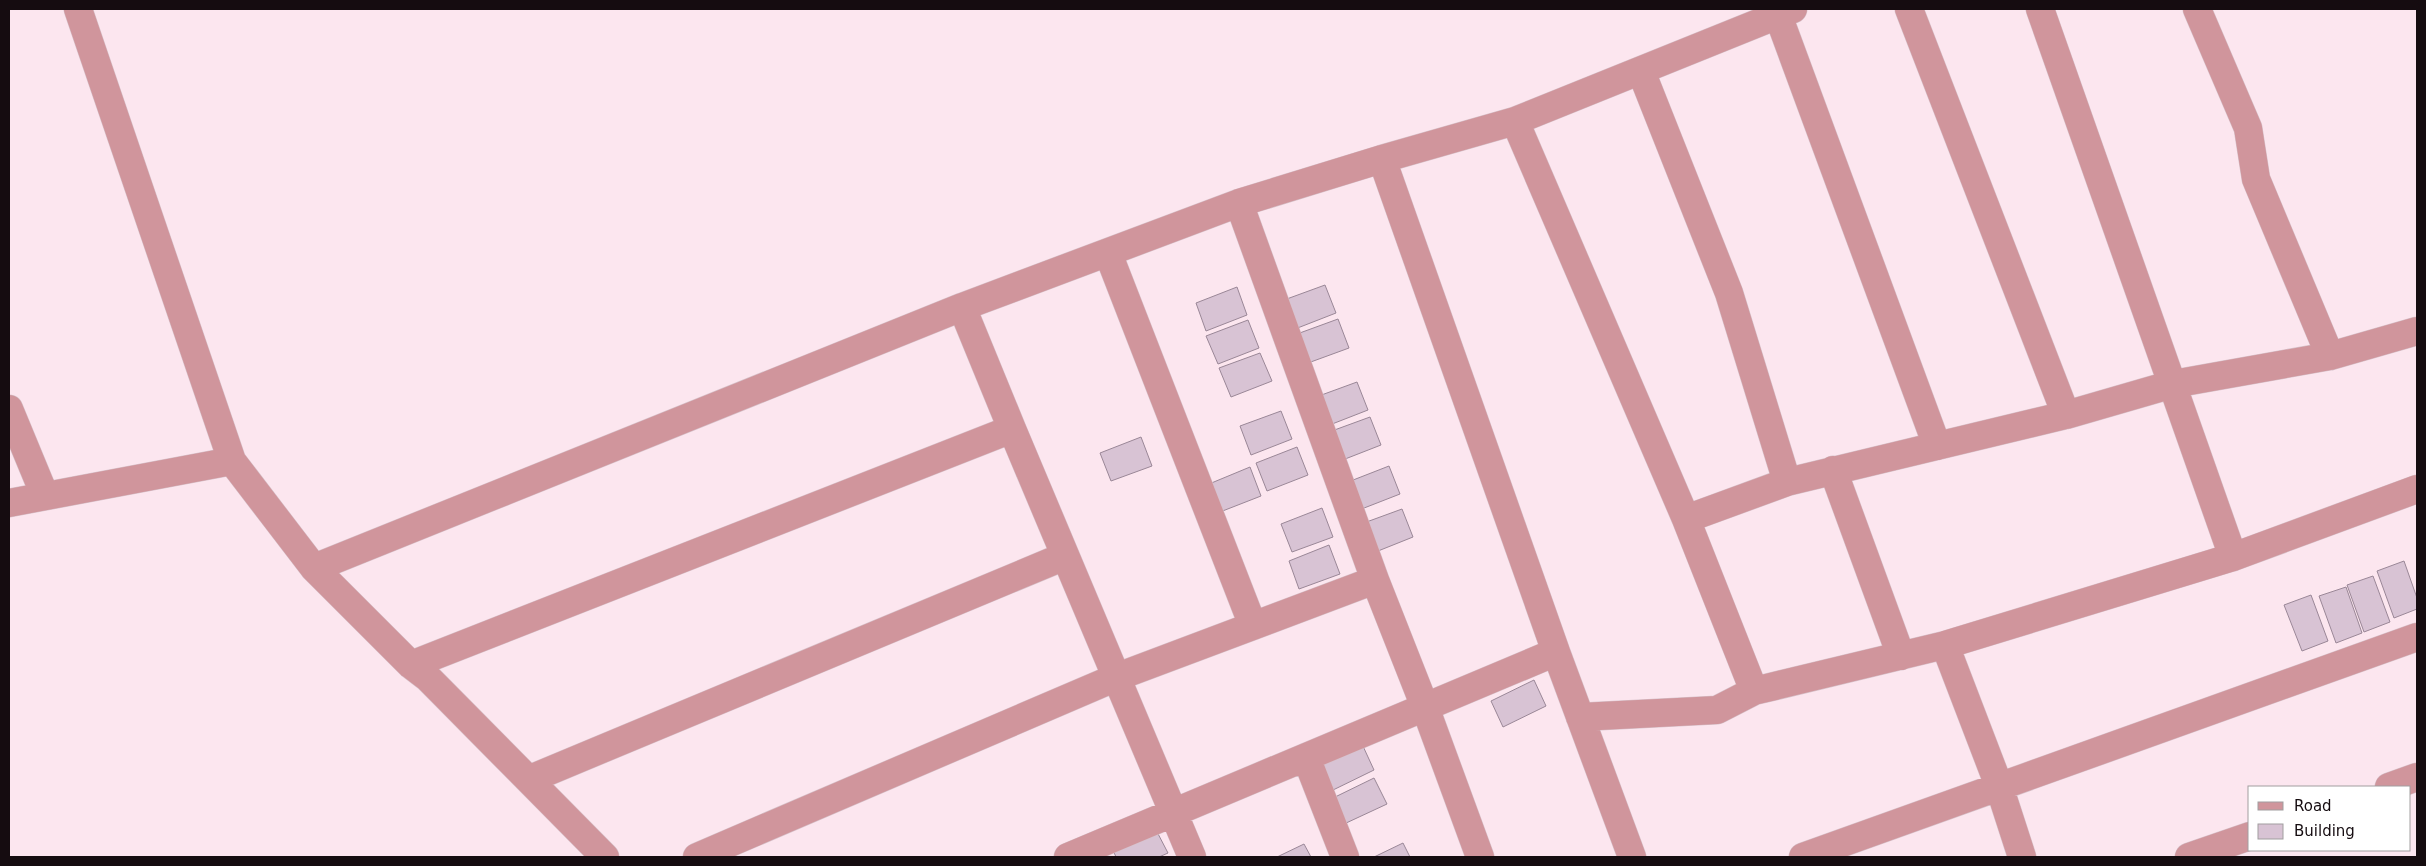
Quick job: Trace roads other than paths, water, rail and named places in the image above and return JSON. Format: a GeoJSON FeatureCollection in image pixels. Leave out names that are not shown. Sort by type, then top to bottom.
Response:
{"type":"FeatureCollection","features":[{"type":"Feature","properties":{"kind":"street"},"geometry":{"type":"LineString","coordinates":[[78,9],[232,461],[314,568],[411,665],[428,678],[530,779],[605,857]]}},
{"type":"Feature","properties":{"kind":"street"},"geometry":{"type":"LineString","coordinates":[[1909,9],[2066,415]]}},
{"type":"Feature","properties":{"kind":"street"},"geometry":{"type":"LineString","coordinates":[[2040,9],[2233,557]]}},
{"type":"Feature","properties":{"kind":"street"},"geometry":{"type":"LineString","coordinates":[[2198,9],[2248,128],[2256,179],[2330,356]]}},
{"type":"Feature","properties":{"kind":"street"},"geometry":{"type":"LineString","coordinates":[[314,568],[962,307],[1239,203],[1515,121],[1785,12],[1937,446]]}},
{"type":"Feature","properties":{"kind":"street"},"geometry":{"type":"LineString","coordinates":[[1640,71],[1729,292],[1787,482]]}},
{"type":"Feature","properties":{"kind":"street"},"geometry":{"type":"LineString","coordinates":[[1515,121],[1686,518],[1754,691]]}},
{"type":"Feature","properties":{"kind":"street"},"geometry":{"type":"LineString","coordinates":[[1382,159],[1556,652],[1632,857]]}},
{"type":"Feature","properties":{"kind":"street"},"geometry":{"type":"LineString","coordinates":[[1239,203],[1375,580],[1425,706],[1480,857]]}},
{"type":"Feature","properties":{"kind":"street"},"geometry":{"type":"LineString","coordinates":[[1108,252],[1253,626]]}},
{"type":"Feature","properties":{"kind":"street"},"geometry":{"type":"LineString","coordinates":[[962,307],[1192,857]]}},
{"type":"Feature","properties":{"kind":"street"},"geometry":{"type":"LineString","coordinates":[[1686,518],[1787,482],[1833,470],[2066,415],[2172,384],[2330,356],[2417,331]]}},
{"type":"Feature","properties":{"kind":"street"},"geometry":{"type":"LineString","coordinates":[[9,408],[45,496]]}},
{"type":"Feature","properties":{"kind":"street"},"geometry":{"type":"LineString","coordinates":[[411,665],[1012,429]]}},
{"type":"Feature","properties":{"kind":"street"},"geometry":{"type":"LineString","coordinates":[[9,503],[232,461]]}},
{"type":"Feature","properties":{"kind":"street"},"geometry":{"type":"LineString","coordinates":[[1833,470],[1901,656]]}},
{"type":"Feature","properties":{"kind":"street"},"geometry":{"type":"LineString","coordinates":[[1580,717],[1717,710],[1754,691],[1945,645],[2233,557],[2417,489]]}},
{"type":"Feature","properties":{"kind":"street"},"geometry":{"type":"LineString","coordinates":[[530,779],[1065,556]]}},
{"type":"Feature","properties":{"kind":"street"},"geometry":{"type":"LineString","coordinates":[[697,857],[1117,677],[1375,580]]}},
{"type":"Feature","properties":{"kind":"street"},"geometry":{"type":"LineString","coordinates":[[1803,857],[2417,637]]}},
{"type":"Feature","properties":{"kind":"street"},"geometry":{"type":"LineString","coordinates":[[1945,645],[1999,786],[2022,857]]}},
{"type":"Feature","properties":{"kind":"street"},"geometry":{"type":"LineString","coordinates":[[1068,857],[1556,652]]}},
{"type":"Feature","properties":{"kind":"street"},"geometry":{"type":"LineString","coordinates":[[1306,757],[1345,857]]}},
{"type":"Feature","properties":{"kind":"street"},"geometry":{"type":"LineString","coordinates":[[2392,786],[2417,777]]}},
{"type":"Feature","properties":{"kind":"street"},"geometry":{"type":"LineString","coordinates":[[2189,857],[2248,837]]}}]}
